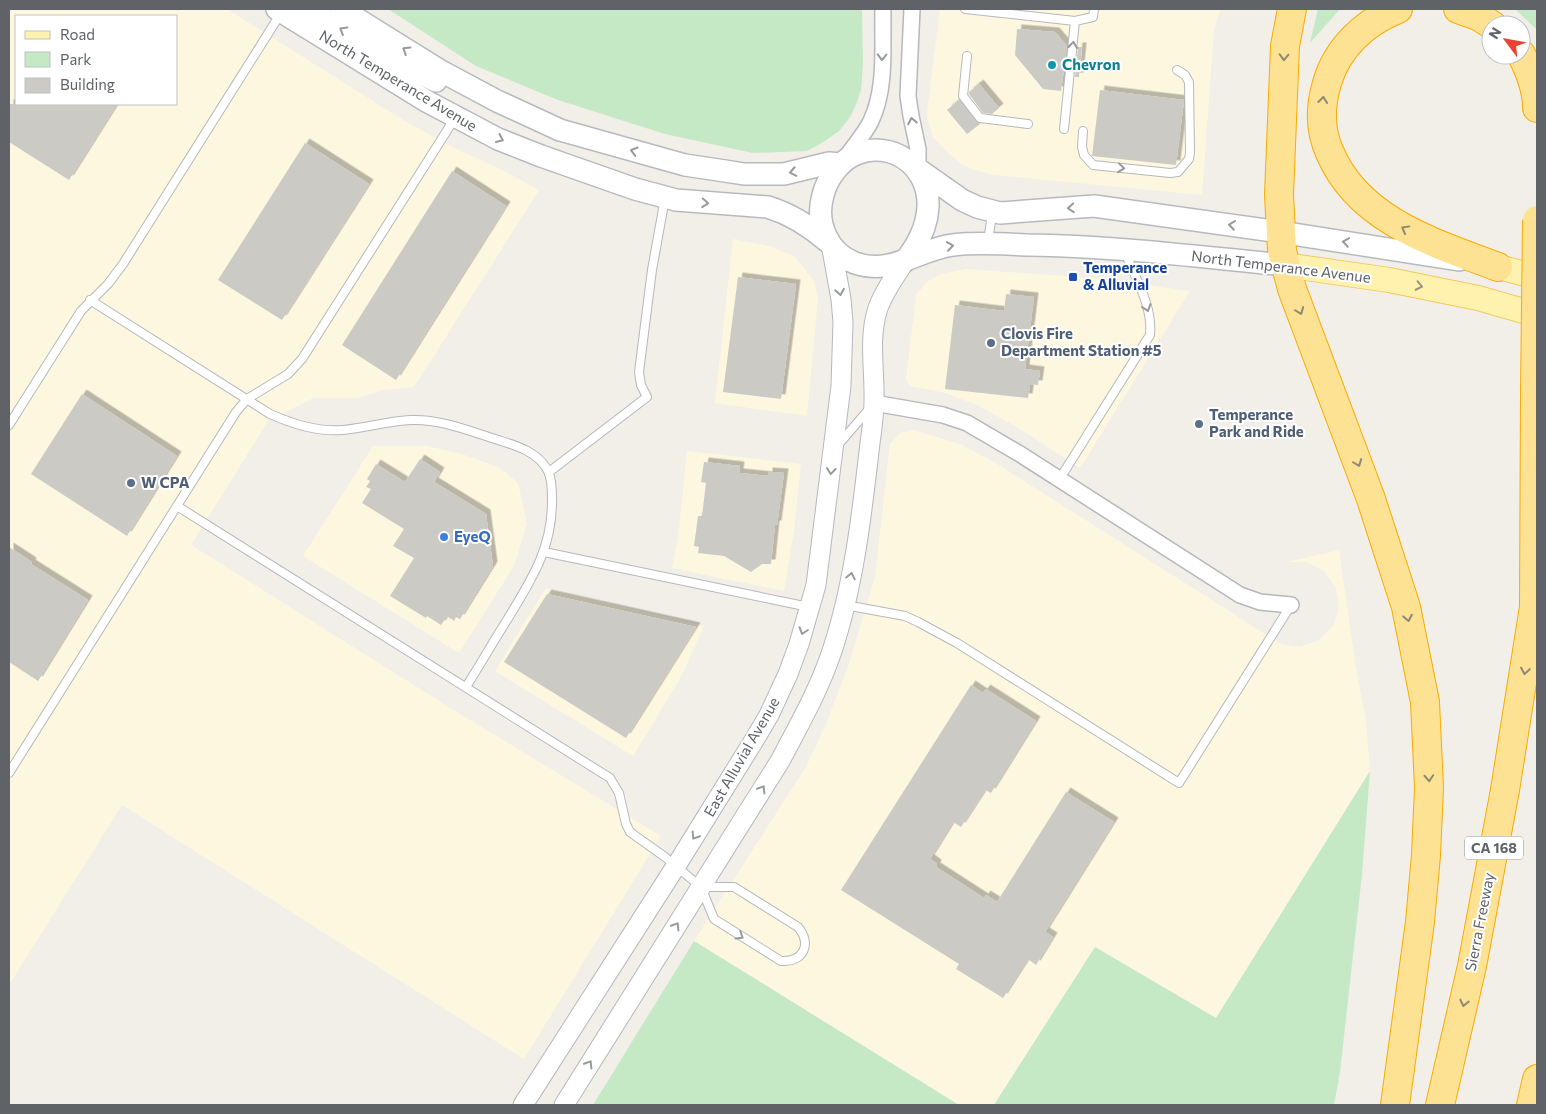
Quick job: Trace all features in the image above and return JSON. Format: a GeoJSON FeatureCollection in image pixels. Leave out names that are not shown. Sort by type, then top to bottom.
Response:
{"type":"FeatureCollection","features":[{"type":"Feature","properties":{"kind":"highway"},"geometry":{"type":"LineString","coordinates":[[1292,9],[1285,46],[1279,195],[1280,232],[1285,265],[1297,303],[1372,499],[1406,607],[1425,702],[1429,788],[1426,855],[1420,922],[1395,1105]]}},
{"type":"Feature","properties":{"kind":"highway"},"geometry":{"type":"LineString","coordinates":[[1398,9],[1368,24],[1351,40],[1332,70],[1322,105],[1324,135],[1329,150],[1344,178],[1379,214],[1428,240],[1498,267]]}},
{"type":"Feature","properties":{"kind":"highway"},"geometry":{"type":"LineString","coordinates":[[1458,9],[1481,18]]}},
{"type":"Feature","properties":{"kind":"highway"},"geometry":{"type":"LineString","coordinates":[[1526,65],[1537,98],[1537,108]]}},
{"type":"Feature","properties":{"kind":"highway","name":"Sierra Freeway"},"geometry":{"type":"LineString","coordinates":[[1440,1105],[1474,956],[1505,790],[1536,600],[1535,394],[1537,220]]}},
{"type":"Feature","properties":{"kind":"highway"},"geometry":{"type":"LineString","coordinates":[[1532,1105],[1537,1079]]}},
{"type":"Feature","properties":{"kind":"main road"},"geometry":{"type":"LineString","coordinates":[[304,9],[314,12],[420,75],[438,82],[482,93]]}},
{"type":"Feature","properties":{"kind":"main road","name":"North Temperance Avenue"},"geometry":{"type":"LineString","coordinates":[[340,9],[439,70],[482,93],[560,130],[685,165],[744,174],[784,174],[829,163],[841,164]]}},
{"type":"Feature","properties":{"kind":"main road","name":"North Temperance Avenue"},"geometry":{"type":"LineString","coordinates":[[284,10],[428,102],[498,139],[604,179],[665,198],[704,204],[768,207],[778,210],[805,225],[831,244]]}},
{"type":"Feature","properties":{"kind":"main road"},"geometry":{"type":"LineString","coordinates":[[918,169],[927,194],[929,206],[920,238],[904,262],[878,267],[862,265],[848,260],[831,244],[821,225],[821,202],[828,183],[841,164],[855,155],[882,150],[899,155],[962,200],[992,211],[1011,213],[1094,206],[1280,232],[1498,267],[1537,277]]}},
{"type":"Feature","properties":{"kind":"main road","name":"North Temperance Avenue"},"geometry":{"type":"LineString","coordinates":[[904,262],[941,247],[968,244],[1049,245],[1124,250],[1285,265],[1389,280],[1478,298],[1537,315]]}},
{"type":"Feature","properties":{"kind":"street"},"geometry":{"type":"LineString","coordinates":[[841,164],[864,133],[878,102],[881,80],[883,9]]}},
{"type":"Feature","properties":{"kind":"street"},"geometry":{"type":"LineString","coordinates":[[912,9],[908,96],[918,149],[918,169]]}},
{"type":"Feature","properties":{"kind":"street","name":"East Alluvial Avenue"},"geometry":{"type":"LineString","coordinates":[[523,1105],[676,866],[769,715],[788,674],[811,608],[819,566],[841,386],[843,322],[841,299],[831,244]]}},
{"type":"Feature","properties":{"kind":"street","name":"East Alluvial Avenue"},"geometry":{"type":"LineString","coordinates":[[564,1105],[780,760],[807,711],[832,651],[845,604],[858,531],[874,403],[873,345],[875,319],[882,296],[904,262]]}},
{"type":"Feature","properties":{"kind":"street"},"geometry":{"type":"LineString","coordinates":[[874,403],[955,418],[988,435],[1240,595],[1260,602],[1291,605]]}},
{"type":"Feature","properties":{"kind":"lane"},"geometry":{"type":"LineString","coordinates":[[965,9],[1076,21],[1093,17],[1094,9]]}},
{"type":"Feature","properties":{"kind":"lane"},"geometry":{"type":"LineString","coordinates":[[9,425],[81,311],[108,284],[123,264],[284,10]]}},
{"type":"Feature","properties":{"kind":"lane"},"geometry":{"type":"LineString","coordinates":[[1064,129],[1076,21]]}},
{"type":"Feature","properties":{"kind":"lane"},"geometry":{"type":"LineString","coordinates":[[967,56],[963,96],[980,118],[1028,124]]}},
{"type":"Feature","properties":{"kind":"lane"},"geometry":{"type":"LineString","coordinates":[[1083,131],[1082,147],[1084,155],[1093,164],[1170,173],[1178,172],[1189,160],[1190,153],[1189,82],[1185,75],[1177,70]]}},
{"type":"Feature","properties":{"kind":"lane"},"geometry":{"type":"LineString","coordinates":[[9,773],[236,412],[247,399],[288,374],[302,359],[456,117]]}},
{"type":"Feature","properties":{"kind":"lane"},"geometry":{"type":"LineString","coordinates":[[549,472],[646,397],[641,385],[639,372],[652,270],[665,198]]}},
{"type":"Feature","properties":{"kind":"lane"},"geometry":{"type":"LineString","coordinates":[[988,244],[992,211]]}},
{"type":"Feature","properties":{"kind":"lane"},"geometry":{"type":"LineString","coordinates":[[1060,480],[1150,335],[1149,312],[1124,250]]}},
{"type":"Feature","properties":{"kind":"lane"},"geometry":{"type":"LineString","coordinates":[[90,300],[283,420],[324,430],[344,430],[411,420],[439,421],[524,449],[541,462],[549,472],[551,481],[552,511],[544,552],[532,580],[466,687]]}},
{"type":"Feature","properties":{"kind":"lane"},"geometry":{"type":"LineString","coordinates":[[833,450],[874,403]]}},
{"type":"Feature","properties":{"kind":"lane"},"geometry":{"type":"LineString","coordinates":[[177,506],[610,778],[619,793],[626,824],[630,832],[655,849],[700,887],[714,919],[781,961],[794,960],[802,952],[805,947],[805,940],[803,933],[798,927],[734,887],[700,887]]}},
{"type":"Feature","properties":{"kind":"lane"},"geometry":{"type":"LineString","coordinates":[[544,552],[811,608]]}},
{"type":"Feature","properties":{"kind":"lane"},"geometry":{"type":"LineString","coordinates":[[845,604],[905,616],[957,643],[1179,783],[1291,605]]}},
{"type":"Feature","properties":{"kind":"shaded area"},"geometry":{"type":"Polygon","coordinates":[[[13,9],[227,9],[395,115],[444,143],[504,171],[539,190],[414,387],[384,390],[356,398],[313,398],[268,421],[191,545],[444,704],[661,836],[524,1059],[122,805],[9,985],[9,15],[13,9]]]}},
{"type":"Feature","properties":{"kind":"shaded area"},"geometry":{"type":"Polygon","coordinates":[[[940,9],[1221,9],[1214,30],[1202,195],[994,175],[961,164],[933,137],[928,122],[927,112],[940,9]]]}},
{"type":"Feature","properties":{"kind":"shaded area"},"geometry":{"type":"Polygon","coordinates":[[[733,239],[769,246],[795,257],[814,281],[818,298],[807,416],[715,403],[733,239]]]}},
{"type":"Feature","properties":{"kind":"shaded area"},"geometry":{"type":"Polygon","coordinates":[[[966,269],[1094,278],[1190,291],[1080,468],[1017,427],[977,405],[946,393],[910,386],[906,379],[916,295],[927,282],[941,274],[966,269]]]}},
{"type":"Feature","properties":{"kind":"shaded area"},"geometry":{"type":"Polygon","coordinates":[[[914,430],[962,445],[994,462],[1281,644],[1300,647],[1319,640],[1333,626],[1339,607],[1336,588],[1324,571],[1306,562],[1287,562],[1339,550],[1355,662],[1366,722],[1370,771],[1216,1018],[1095,947],[994,1105],[959,1105],[694,941],[806,767],[826,724],[848,667],[875,577],[890,444],[900,433],[914,430]]]}},
{"type":"Feature","properties":{"kind":"shaded area"},"geometry":{"type":"Polygon","coordinates":[[[373,446],[427,446],[462,454],[500,468],[518,483],[527,524],[514,566],[459,653],[303,556],[373,446]]]}},
{"type":"Feature","properties":{"kind":"shaded area"},"geometry":{"type":"Polygon","coordinates":[[[687,451],[801,464],[794,531],[784,591],[672,568],[678,538],[687,451]]]}},
{"type":"Feature","properties":{"kind":"shaded area"},"geometry":{"type":"Polygon","coordinates":[[[546,588],[704,626],[680,679],[633,756],[495,671],[546,588]]]}},
{"type":"Feature","properties":{"kind":"green space"},"geometry":{"type":"Polygon","coordinates":[[[388,9],[862,9],[863,64],[861,90],[850,117],[839,131],[825,141],[807,151],[753,153],[665,134],[558,100],[476,66],[388,9]]]}},
{"type":"Feature","properties":{"kind":"green space"},"geometry":{"type":"Polygon","coordinates":[[[1318,9],[1340,9],[1310,43],[1318,9]]]}},
{"type":"Feature","properties":{"kind":"green space"},"geometry":{"type":"Polygon","coordinates":[[[1515,9],[1537,9],[1537,30],[1531,24],[1531,15],[1521,15],[1515,9]]]}},
{"type":"Feature","properties":{"kind":"green space"},"geometry":{"type":"Polygon","coordinates":[[[1370,771],[1362,874],[1340,1072],[1334,1105],[994,1105],[1095,947],[1216,1018],[1370,771]]]}},
{"type":"Feature","properties":{"kind":"green space"},"geometry":{"type":"Polygon","coordinates":[[[694,941],[959,1105],[593,1105],[694,941]]]}},
{"type":"Feature","properties":{"kind":"building","name":"Chevron"},"geometry":{"type":"Polygon","coordinates":[[[1017,29],[1055,32],[1067,46],[1061,91],[1043,89],[1015,55],[1017,29]]]}},
{"type":"Feature","properties":{"kind":"building"},"geometry":{"type":"Polygon","coordinates":[[[1078,47],[1082,47],[1079,77],[1075,77],[1078,47]]]}},
{"type":"Feature","properties":{"kind":"building"},"geometry":{"type":"Polygon","coordinates":[[[979,84],[999,108],[992,114],[983,113],[969,94],[979,84]]]}},
{"type":"Feature","properties":{"kind":"building"},"geometry":{"type":"Polygon","coordinates":[[[1100,90],[1184,100],[1176,165],[1092,156],[1100,90]]]}},
{"type":"Feature","properties":{"kind":"building"},"geometry":{"type":"Polygon","coordinates":[[[959,100],[980,124],[967,134],[947,110],[959,100]]]}},
{"type":"Feature","properties":{"kind":"building"},"geometry":{"type":"Polygon","coordinates":[[[9,104],[116,105],[69,180],[9,142],[9,104]]]}},
{"type":"Feature","properties":{"kind":"building"},"geometry":{"type":"Polygon","coordinates":[[[305,143],[369,184],[282,320],[218,280],[305,143]]]}},
{"type":"Feature","properties":{"kind":"building"},"geometry":{"type":"Polygon","coordinates":[[[452,171],[506,206],[396,380],[342,345],[452,171]]]}},
{"type":"Feature","properties":{"kind":"building"},"geometry":{"type":"Polygon","coordinates":[[[738,277],[796,284],[781,399],[723,392],[738,277]]]}},
{"type":"Feature","properties":{"kind":"building"},"geometry":{"type":"Polygon","coordinates":[[[1006,294],[1034,297],[1025,369],[1040,371],[1038,385],[1030,384],[1028,398],[945,389],[955,305],[1004,311],[1006,294]]]}},
{"type":"Feature","properties":{"kind":"building"},"geometry":{"type":"Polygon","coordinates":[[[82,394],[177,456],[127,536],[31,474],[82,394]]]}},
{"type":"Feature","properties":{"kind":"building","name":"EyeQ"},"geometry":{"type":"Polygon","coordinates":[[[420,459],[440,472],[434,482],[486,514],[493,566],[460,619],[456,617],[454,621],[447,616],[441,625],[390,596],[414,558],[393,546],[404,529],[362,503],[371,489],[366,487],[370,481],[367,479],[376,464],[405,482],[420,459]]]}},
{"type":"Feature","properties":{"kind":"building"},"geometry":{"type":"Polygon","coordinates":[[[704,462],[740,466],[739,473],[768,476],[768,472],[784,473],[777,525],[775,525],[771,564],[762,564],[751,572],[724,556],[698,553],[699,547],[694,546],[698,516],[702,516],[706,483],[701,482],[704,462]]]}},
{"type":"Feature","properties":{"kind":"building"},"geometry":{"type":"Polygon","coordinates":[[[9,547],[32,562],[31,564],[88,600],[38,681],[9,662],[9,547]]]}},
{"type":"Feature","properties":{"kind":"building"},"geometry":{"type":"Polygon","coordinates":[[[547,594],[696,627],[626,738],[504,662],[547,594]]]}},
{"type":"Feature","properties":{"kind":"building"},"geometry":{"type":"Polygon","coordinates":[[[971,685],[983,693],[986,689],[1036,721],[991,793],[985,790],[961,827],[953,822],[930,859],[937,864],[936,867],[984,898],[986,895],[997,902],[1066,792],[1114,822],[1045,932],[1053,937],[1036,965],[1028,959],[1003,998],[956,969],[959,964],[841,890],[971,685]]]}},
{"type":"Feature","properties":{"kind":"place","name":"Chevron"},"geometry":{"type":"Point","coordinates":[1052,65]}},
{"type":"Feature","properties":{"kind":"place","name":"Temperance & Alluvial"},"geometry":{"type":"Point","coordinates":[1073,277]}},
{"type":"Feature","properties":{"kind":"place","name":"Clovis Fire Department Station #5"},"geometry":{"type":"Point","coordinates":[991,343]}},
{"type":"Feature","properties":{"kind":"place","name":"Temperance Park and Ride"},"geometry":{"type":"Point","coordinates":[1199,424]}},
{"type":"Feature","properties":{"kind":"place","name":"W CPA"},"geometry":{"type":"Point","coordinates":[131,483]}},
{"type":"Feature","properties":{"kind":"place","name":"EyeQ"},"geometry":{"type":"Point","coordinates":[444,537]}}]}
